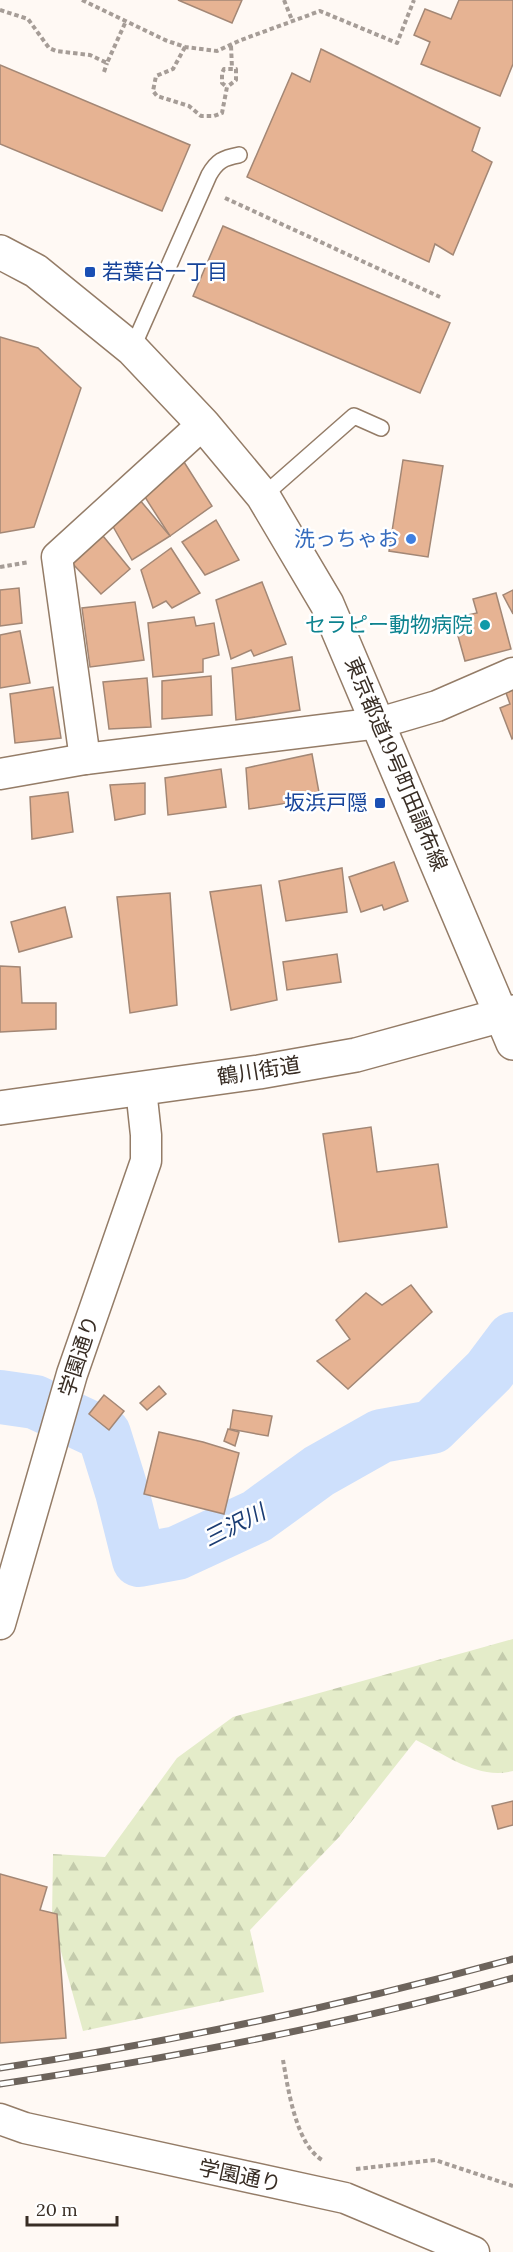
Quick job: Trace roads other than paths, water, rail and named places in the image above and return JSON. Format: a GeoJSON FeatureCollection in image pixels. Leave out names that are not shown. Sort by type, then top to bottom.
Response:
{"type":"FeatureCollection","features":[{"type":"Feature","properties":{"kind":"main road","name":"東京都道19号町田調布線"},"geometry":{"type":"LineString","coordinates":[[0,252],[36,271],[132,349],[203,424],[263,496],[327,604],[510,1023]]}},
{"type":"Feature","properties":{"kind":"main road","name":"鶴川街道"},"geometry":{"type":"LineString","coordinates":[[0,1108],[259,1072],[356,1055],[510,1023]]}},
{"type":"Feature","properties":{"kind":"street"},"geometry":{"type":"LineString","coordinates":[[85,759],[57,557],[203,424]]}},
{"type":"Feature","properties":{"kind":"street"},"geometry":{"type":"LineString","coordinates":[[0,774],[85,759],[379,723],[437,706],[513,673]]}},
{"type":"Feature","properties":{"kind":"street","name":"学園通り"},"geometry":{"type":"LineString","coordinates":[[0,1624],[72,1374],[146,1161],[146,1135],[141,1089]]}},
{"type":"Feature","properties":{"kind":"street","name":"学園通り"},"geometry":{"type":"LineString","coordinates":[[0,2119],[25,2128],[345,2198],[474,2252]]}},
{"type":"Feature","properties":{"kind":"lane"},"geometry":{"type":"LineString","coordinates":[[132,349],[208,175],[215,164],[223,158],[239,155]]}},
{"type":"Feature","properties":{"kind":"lane"},"geometry":{"type":"LineString","coordinates":[[263,496],[354,416],[381,428]]}},
{"type":"Feature","properties":{"kind":"waterway","name":"三沢川"},"geometry":{"type":"LineString","coordinates":[[0,1397],[35,1402],[104,1434],[122,1492],[139,1560],[177,1553],[257,1516],[319,1471],[381,1436],[432,1427],[489,1371],[513,1339]]}},
{"type":"Feature","properties":{"kind":"railway"},"geometry":{"type":"LineString","coordinates":[[0,2068],[65,2058],[258,2021],[386,1992],[513,1959]]}},
{"type":"Feature","properties":{"kind":"railway"},"geometry":{"type":"LineString","coordinates":[[0,2084],[258,2039],[386,2011],[513,1978]]}},
{"type":"Feature","properties":{"kind":"place","name":"若葉台一丁目"},"geometry":{"type":"Point","coordinates":[90,272]}},
{"type":"Feature","properties":{"kind":"place","name":"洗っちゃお"},"geometry":{"type":"Point","coordinates":[411,539]}},
{"type":"Feature","properties":{"kind":"place","name":"セラピー動物病院"},"geometry":{"type":"Point","coordinates":[485,625]}},
{"type":"Feature","properties":{"kind":"place","name":"坂浜戸隠"},"geometry":{"type":"Point","coordinates":[380,803]}}]}
